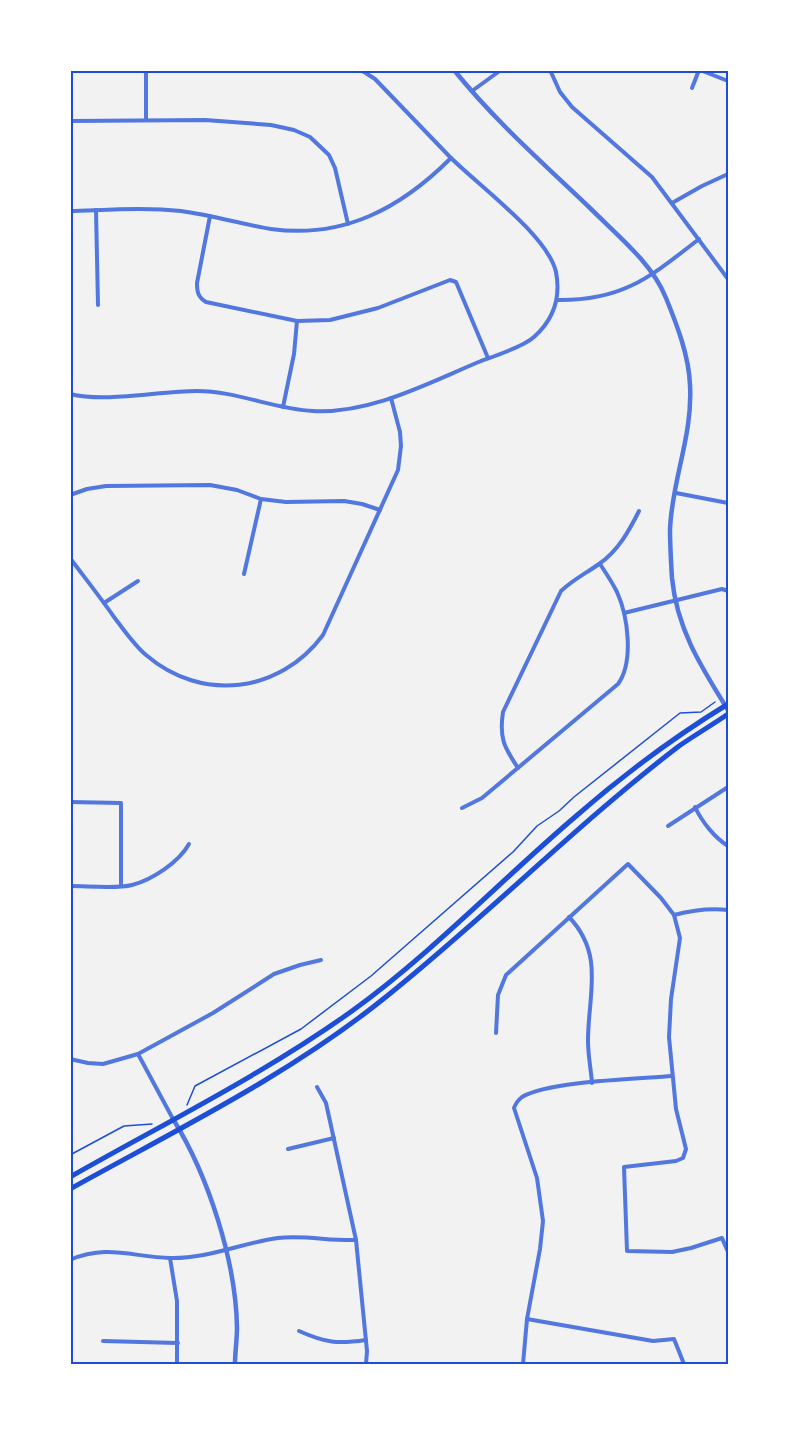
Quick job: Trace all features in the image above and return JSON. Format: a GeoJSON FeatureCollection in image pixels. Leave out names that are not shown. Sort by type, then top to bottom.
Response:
{"type":"FeatureCollection","features":[{"type":"Feature","properties":{"kind":"main road"},"geometry":{"type":"LineString","coordinates":[[70,1177],[263,1069],[352,1011],[405,968],[603,794],[682,733],[728,708]]}},
{"type":"Feature","properties":{"kind":"main road"},"geometry":{"type":"LineString","coordinates":[[70,1189],[300,1059],[348,1027],[388,996],[607,804],[728,708]]}},
{"type":"Feature","properties":{"kind":"street"},"geometry":{"type":"LineString","coordinates":[[146,70],[146,119]]}},
{"type":"Feature","properties":{"kind":"street"},"geometry":{"type":"LineString","coordinates":[[70,394],[100,397],[200,391],[313,411],[344,409],[391,398],[488,358],[532,339],[545,325],[557,300],[556,271],[549,254],[536,236],[451,158],[375,79],[362,70]]}},
{"type":"Feature","properties":{"kind":"street"},"geometry":{"type":"LineString","coordinates":[[454,70],[471,92],[519,141],[603,220],[653,275],[665,296],[682,344],[690,384],[687,438],[670,527],[672,580],[681,623],[698,661],[728,708]]}},
{"type":"Feature","properties":{"kind":"street"},"geometry":{"type":"LineString","coordinates":[[471,92],[501,70]]}},
{"type":"Feature","properties":{"kind":"street"},"geometry":{"type":"LineString","coordinates":[[550,70],[560,92],[572,107],[652,177],[727,272],[729,279]]}},
{"type":"Feature","properties":{"kind":"street"},"geometry":{"type":"LineString","coordinates":[[692,88],[699,70],[729,81]]}},
{"type":"Feature","properties":{"kind":"street"},"geometry":{"type":"LineString","coordinates":[[70,121],[205,120],[271,125],[294,130],[310,137],[329,155],[335,168],[348,224]]}},
{"type":"Feature","properties":{"kind":"street"},"geometry":{"type":"LineString","coordinates":[[70,211],[148,209],[210,216],[271,229],[325,229],[372,216],[413,193],[451,158]]}},
{"type":"Feature","properties":{"kind":"street"},"geometry":{"type":"LineString","coordinates":[[672,203],[729,174]]}},
{"type":"Feature","properties":{"kind":"street"},"geometry":{"type":"LineString","coordinates":[[96,210],[98,305]]}},
{"type":"Feature","properties":{"kind":"street"},"geometry":{"type":"LineString","coordinates":[[210,216],[197,283],[197,292],[206,302],[297,321],[330,320],[378,308],[450,280],[456,282],[488,358]]}},
{"type":"Feature","properties":{"kind":"street"},"geometry":{"type":"LineString","coordinates":[[557,300],[594,298],[632,287],[653,275],[699,239]]}},
{"type":"Feature","properties":{"kind":"street"},"geometry":{"type":"LineString","coordinates":[[283,407],[294,354],[297,321]]}},
{"type":"Feature","properties":{"kind":"street"},"geometry":{"type":"LineString","coordinates":[[70,558],[146,655],[169,671],[192,681],[218,686],[246,685],[267,679],[299,660],[311,650],[322,634],[398,470],[400,432],[391,398]]}},
{"type":"Feature","properties":{"kind":"street"},"geometry":{"type":"LineString","coordinates":[[70,495],[106,486],[210,484],[237,490],[261,499],[306,502],[344,501],[380,510]]}},
{"type":"Feature","properties":{"kind":"street"},"geometry":{"type":"LineString","coordinates":[[676,493],[729,503]]}},
{"type":"Feature","properties":{"kind":"street"},"geometry":{"type":"LineString","coordinates":[[244,574],[261,499]]}},
{"type":"Feature","properties":{"kind":"street"},"geometry":{"type":"LineString","coordinates":[[518,768],[505,748],[500,730],[503,712],[561,591],[576,577],[600,564],[626,537],[639,511]]}},
{"type":"Feature","properties":{"kind":"street"},"geometry":{"type":"LineString","coordinates":[[462,807],[482,798],[618,684],[623,676],[627,656],[624,613],[618,594],[600,564]]}},
{"type":"Feature","properties":{"kind":"street"},"geometry":{"type":"LineString","coordinates":[[104,603],[138,581]]}},
{"type":"Feature","properties":{"kind":"street"},"geometry":{"type":"LineString","coordinates":[[624,613],[722,589],[729,591]]}},
{"type":"Feature","properties":{"kind":"street"},"geometry":{"type":"LineString","coordinates":[[668,826],[729,787]]}},
{"type":"Feature","properties":{"kind":"street"},"geometry":{"type":"LineString","coordinates":[[70,802],[121,803],[120,885]]}},
{"type":"Feature","properties":{"kind":"street"},"geometry":{"type":"LineString","coordinates":[[695,807],[700,818],[722,843],[729,846]]}},
{"type":"Feature","properties":{"kind":"street"},"geometry":{"type":"LineString","coordinates":[[70,886],[132,885],[148,878],[183,855],[189,844]]}},
{"type":"Feature","properties":{"kind":"street"},"geometry":{"type":"LineString","coordinates":[[496,1033],[498,995],[506,975],[628,864],[674,915],[680,938],[671,999],[669,1037],[676,1109],[686,1149],[683,1158],[676,1161],[624,1167],[627,1251],[672,1252],[722,1238],[729,1252]]}},
{"type":"Feature","properties":{"kind":"street"},"geometry":{"type":"LineString","coordinates":[[674,915],[711,908],[729,910]]}},
{"type":"Feature","properties":{"kind":"street"},"geometry":{"type":"LineString","coordinates":[[569,917],[588,942],[592,957],[588,1042],[592,1083]]}},
{"type":"Feature","properties":{"kind":"street"},"geometry":{"type":"LineString","coordinates":[[70,1059],[103,1064],[138,1054],[213,1013],[274,974],[300,964],[321,960]]}},
{"type":"Feature","properties":{"kind":"street"},"geometry":{"type":"LineString","coordinates":[[138,1054],[179,1128],[213,1208],[226,1250],[237,1327],[235,1365]]}},
{"type":"Feature","properties":{"kind":"street"},"geometry":{"type":"LineString","coordinates":[[524,1365],[527,1319],[543,1221],[537,1178],[514,1108],[525,1095],[558,1087],[672,1076]]}},
{"type":"Feature","properties":{"kind":"street"},"geometry":{"type":"LineString","coordinates":[[317,1087],[326,1103],[356,1240],[366,1340],[366,1365]]}},
{"type":"Feature","properties":{"kind":"street"},"geometry":{"type":"LineString","coordinates":[[288,1149],[334,1138]]}},
{"type":"Feature","properties":{"kind":"street"},"geometry":{"type":"LineString","coordinates":[[70,1260],[105,1251],[170,1258],[195,1256],[281,1238],[356,1240]]}},
{"type":"Feature","properties":{"kind":"street"},"geometry":{"type":"LineString","coordinates":[[170,1258],[177,1301],[177,1365]]}},
{"type":"Feature","properties":{"kind":"street"},"geometry":{"type":"LineString","coordinates":[[527,1319],[653,1341],[674,1339],[684,1365]]}},
{"type":"Feature","properties":{"kind":"street"},"geometry":{"type":"LineString","coordinates":[[299,1331],[320,1341],[341,1343],[366,1340]]}},
{"type":"Feature","properties":{"kind":"street"},"geometry":{"type":"LineString","coordinates":[[103,1341],[178,1343]]}},
{"type":"Feature","properties":{"kind":"path"},"geometry":{"type":"LineString","coordinates":[[186,1107],[195,1086],[301,1029],[371,976],[513,852],[537,826],[560,811],[574,797],[680,713],[701,712],[721,698]]}},
{"type":"Feature","properties":{"kind":"path"},"geometry":{"type":"LineString","coordinates":[[70,1155],[124,1126],[156,1124]]}}]}
